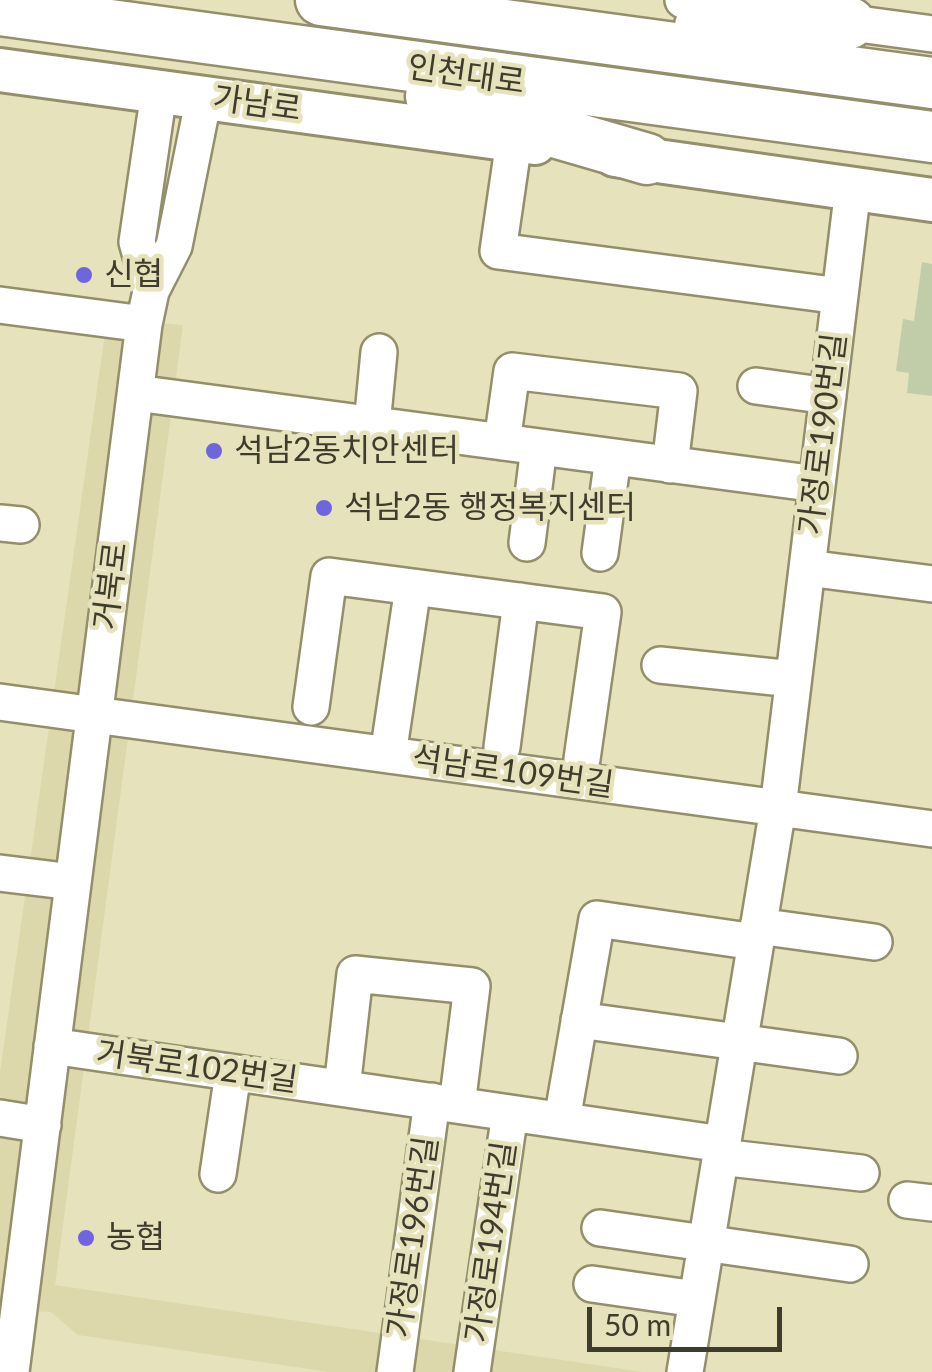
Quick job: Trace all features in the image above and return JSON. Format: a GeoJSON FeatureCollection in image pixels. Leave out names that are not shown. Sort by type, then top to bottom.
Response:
{"type":"FeatureCollection","features":[{"type":"Feature","properties":{"kind":"highway","name":"인천대로"},"geometry":{"type":"LineString","coordinates":[[322,0],[932,83]]}},
{"type":"Feature","properties":{"kind":"highway","name":"인천대로"},"geometry":{"type":"LineString","coordinates":[[0,10],[932,137]]}},
{"type":"Feature","properties":{"kind":"highway"},"geometry":{"type":"LineString","coordinates":[[516,26],[850,23]]}},
{"type":"Feature","properties":{"kind":"highway"},"geometry":{"type":"LineString","coordinates":[[222,43],[438,98],[646,159]]}},
{"type":"Feature","properties":{"kind":"main road","name":"가남로"},"geometry":{"type":"LineString","coordinates":[[0,70],[932,200]]}},
{"type":"Feature","properties":{"kind":"street"},"geometry":{"type":"LineString","coordinates":[[695,1],[932,34]]}},
{"type":"Feature","properties":{"kind":"street"},"geometry":{"type":"LineString","coordinates":[[148,308],[137,242],[159,92]]}},
{"type":"Feature","properties":{"kind":"street"},"geometry":{"type":"LineString","coordinates":[[148,308],[174,246],[204,97]]}},
{"type":"Feature","properties":{"kind":"street"},"geometry":{"type":"LineString","coordinates":[[514,140],[498,250],[840,296]]}},
{"type":"Feature","properties":{"kind":"street","name":"가정로190번길"},"geometry":{"type":"LineString","coordinates":[[685,1372],[778,808],[853,188]]}},
{"type":"Feature","properties":{"kind":"street"},"geometry":{"type":"LineString","coordinates":[[0,305],[148,308]]}},
{"type":"Feature","properties":{"kind":"street","name":"거북로"},"geometry":{"type":"LineString","coordinates":[[10,1372],[148,308]]}},
{"type":"Feature","properties":{"kind":"street"},"geometry":{"type":"LineString","coordinates":[[372,425],[379,352]]}},
{"type":"Feature","properties":{"kind":"street"},"geometry":{"type":"LineString","coordinates":[[502,442],[512,371],[679,391],[670,465]]}},
{"type":"Feature","properties":{"kind":"street"},"geometry":{"type":"LineString","coordinates":[[756,386],[828,396]]}},
{"type":"Feature","properties":{"kind":"street"},"geometry":{"type":"LineString","coordinates":[[136,393],[817,484]]}},
{"type":"Feature","properties":{"kind":"street"},"geometry":{"type":"LineString","coordinates":[[527,543],[539,447]]}},
{"type":"Feature","properties":{"kind":"street"},"geometry":{"type":"LineString","coordinates":[[600,553],[614,457]]}},
{"type":"Feature","properties":{"kind":"street"},"geometry":{"type":"LineString","coordinates":[[807,568],[932,584]]}},
{"type":"Feature","properties":{"kind":"street"},"geometry":{"type":"LineString","coordinates":[[312,707],[329,576],[603,612],[582,759]]}},
{"type":"Feature","properties":{"kind":"street"},"geometry":{"type":"LineString","coordinates":[[388,755],[413,587]]}},
{"type":"Feature","properties":{"kind":"street"},"geometry":{"type":"LineString","coordinates":[[502,746],[521,601]]}},
{"type":"Feature","properties":{"kind":"street"},"geometry":{"type":"LineString","coordinates":[[660,665],[793,680]]}},
{"type":"Feature","properties":{"kind":"street","name":"석남로109번길"},"geometry":{"type":"LineString","coordinates":[[0,702],[932,828]]}},
{"type":"Feature","properties":{"kind":"street"},"geometry":{"type":"LineString","coordinates":[[0,873],[73,882]]}},
{"type":"Feature","properties":{"kind":"street"},"geometry":{"type":"LineString","coordinates":[[562,1120],[596,919],[874,942]]}},
{"type":"Feature","properties":{"kind":"street","name":"거북로102번길"},"geometry":{"type":"LineString","coordinates":[[342,1088],[354,974],[472,986],[444,1103]]}},
{"type":"Feature","properties":{"kind":"street"},"geometry":{"type":"LineString","coordinates":[[579,1020],[839,1056]]}},
{"type":"Feature","properties":{"kind":"street","name":"거북로102번길"},"geometry":{"type":"LineString","coordinates":[[52,1046],[562,1120],[722,1150]]}},
{"type":"Feature","properties":{"kind":"street"},"geometry":{"type":"LineString","coordinates":[[218,1174],[233,1072]]}},
{"type":"Feature","properties":{"kind":"street","name":"가정로196번길"},"geometry":{"type":"LineString","coordinates":[[395,1372],[444,1103]]}},
{"type":"Feature","properties":{"kind":"street","name":"가정로194번길"},"geometry":{"type":"LineString","coordinates":[[472,1372],[510,1113]]}},
{"type":"Feature","properties":{"kind":"street"},"geometry":{"type":"LineString","coordinates":[[0,1118],[42,1125]]}},
{"type":"Feature","properties":{"kind":"street"},"geometry":{"type":"LineString","coordinates":[[722,1150],[860,1174]]}},
{"type":"Feature","properties":{"kind":"street"},"geometry":{"type":"LineString","coordinates":[[600,1228],[850,1264]]}},
{"type":"Feature","properties":{"kind":"street"},"geometry":{"type":"LineString","coordinates":[[592,1284],[696,1298]]}},
{"type":"Feature","properties":{"kind":"street"},"geometry":{"type":"LineString","coordinates":[[0,1371],[10,1372]]}},
{"type":"Feature","properties":{"kind":"shaded area"},"geometry":{"type":"Polygon","coordinates":[[[107,319],[183,325],[55,1285],[643,1372],[329,1372],[78,1335],[51,1312],[0,1310],[0,1072],[107,319]]]}},
{"type":"Feature","properties":{"kind":"building"},"geometry":{"type":"Polygon","coordinates":[[[922,262],[932,264],[932,396],[907,393],[909,373],[896,371],[903,319],[914,321],[922,262]]]}},
{"type":"Feature","properties":{"kind":"place","name":"신협"},"geometry":{"type":"Point","coordinates":[84,275]}},
{"type":"Feature","properties":{"kind":"place","name":"석남2동치안센터"},"geometry":{"type":"Point","coordinates":[214,451]}},
{"type":"Feature","properties":{"kind":"place","name":"석남2동 행정복지센터"},"geometry":{"type":"Point","coordinates":[324,508]}},
{"type":"Feature","properties":{"kind":"place","name":"농협"},"geometry":{"type":"Point","coordinates":[86,1238]}}]}
